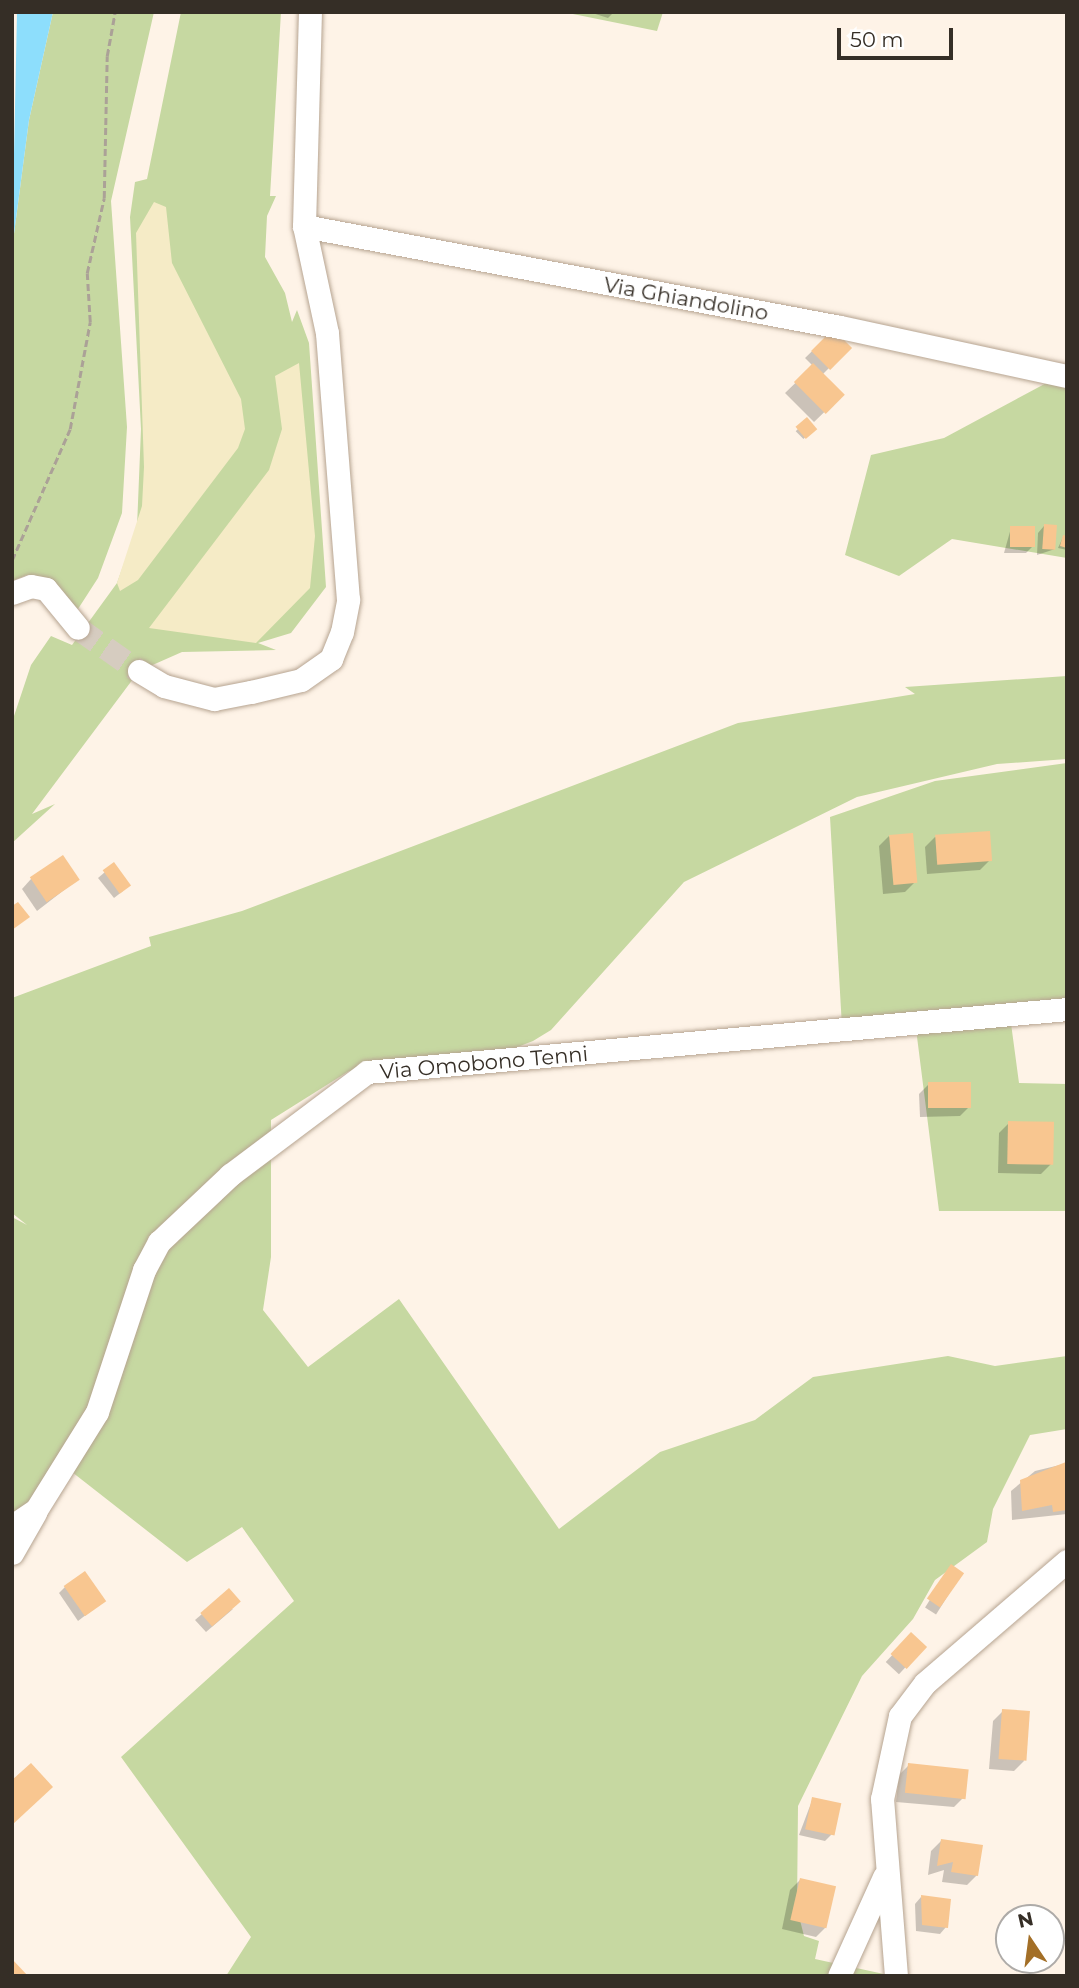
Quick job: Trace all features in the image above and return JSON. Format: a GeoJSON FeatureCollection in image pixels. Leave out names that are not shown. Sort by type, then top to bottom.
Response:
{"type":"FeatureCollection","features":[{"type":"Feature","properties":{"kind":"street"},"geometry":{"type":"LineString","coordinates":[[139,671],[164,686],[214,699],[251,692],[301,680],[331,659],[342,632],[348,600],[327,333],[304,226],[310,12]]}},
{"type":"Feature","properties":{"kind":"street","name":"Via Ghiandolino"},"geometry":{"type":"LineString","coordinates":[[304,226],[840,327],[1067,376]]}},
{"type":"Feature","properties":{"kind":"street"},"geometry":{"type":"LineString","coordinates":[[12,593],[31,586],[46,589],[78,628]]}},
{"type":"Feature","properties":{"kind":"street","name":"Via Omobono Tenni"},"geometry":{"type":"LineString","coordinates":[[12,1526],[36,1510],[97,1412],[144,1270],[159,1242],[230,1175],[367,1072],[1067,1009]]}},
{"type":"Feature","properties":{"kind":"street"},"geometry":{"type":"LineString","coordinates":[[12,1553],[36,1510]]}},
{"type":"Feature","properties":{"kind":"street"},"geometry":{"type":"LineString","coordinates":[[896,1976],[885,1875],[882,1799],[900,1716],[925,1683],[1067,1561]]}},
{"type":"Feature","properties":{"kind":"street"},"geometry":{"type":"LineString","coordinates":[[839,1976],[885,1875]]}},
{"type":"Feature","properties":{"kind":"path"},"geometry":{"type":"LineString","coordinates":[[12,560],[70,429],[90,322],[87,273],[104,198],[107,56],[116,12]]}},
{"type":"Feature","properties":{"kind":"green space"},"geometry":{"type":"Polygon","coordinates":[[[53,12],[154,12],[111,201],[127,427],[122,513],[98,578],[78,609],[47,579],[27,575],[12,581],[12,249],[29,120],[53,12]]]}},
{"type":"Feature","properties":{"kind":"green space"},"geometry":{"type":"Polygon","coordinates":[[[181,12],[281,12],[270,196],[276,196],[267,216],[265,257],[285,293],[292,322],[297,310],[309,343],[326,587],[291,633],[258,643],[276,650],[182,652],[139,671],[32,814],[55,804],[12,843],[12,722],[31,665],[51,636],[72,645],[117,583],[137,527],[141,429],[130,217],[135,182],[147,179],[181,12]]]}},
{"type":"Feature","properties":{"kind":"green space"},"geometry":{"type":"Polygon","coordinates":[[[563,12],[663,12],[657,31],[563,12]]]}},
{"type":"Feature","properties":{"kind":"green space"},"geometry":{"type":"Polygon","coordinates":[[[1067,372],[1067,558],[952,539],[899,576],[845,555],[871,455],[944,438],[1067,372]]]}},
{"type":"Feature","properties":{"kind":"green space"},"geometry":{"type":"Polygon","coordinates":[[[1067,676],[1067,759],[997,764],[857,797],[684,882],[551,1030],[533,1041],[510,1050],[349,1071],[271,1120],[271,1257],[263,1310],[308,1367],[399,1299],[559,1529],[660,1452],[755,1420],[813,1377],[948,1356],[995,1366],[1067,1356],[1067,1429],[1030,1435],[993,1509],[987,1542],[935,1580],[913,1619],[862,1676],[798,1806],[797,1908],[804,1936],[819,1941],[815,1959],[893,1976],[226,1976],[251,1937],[121,1757],[294,1601],[242,1527],[187,1562],[63,1465],[12,1522],[12,1217],[27,1225],[12,1213],[12,998],[151,946],[149,937],[242,911],[738,723],[915,694],[905,687],[1067,676]]]}},
{"type":"Feature","properties":{"kind":"green space"},"geometry":{"type":"Polygon","coordinates":[[[1067,763],[1067,1012],[1010,1016],[1019,1083],[1067,1084],[1067,1211],[939,1211],[915,1021],[842,1027],[830,817],[935,781],[1067,763]]]}},
{"type":"Feature","properties":{"kind":"sand"},"geometry":{"type":"Polygon","coordinates":[[[154,202],[166,207],[172,263],[241,399],[245,429],[238,448],[138,580],[120,591],[117,583],[142,506],[144,467],[136,233],[154,202]]]}},
{"type":"Feature","properties":{"kind":"sand"},"geometry":{"type":"Polygon","coordinates":[[[299,363],[315,536],[310,588],[256,643],[149,628],[269,470],[282,429],[275,376],[299,363]]]}},
{"type":"Feature","properties":{"kind":"water"},"geometry":{"type":"Polygon","coordinates":[[[17,12],[53,12],[29,120],[12,249],[17,12]]]}},
{"type":"Feature","properties":{"kind":"building"},"geometry":{"type":"Polygon","coordinates":[[[833,329],[852,348],[830,370],[811,351],[833,329]]]}},
{"type":"Feature","properties":{"kind":"building"},"geometry":{"type":"Polygon","coordinates":[[[813,363],[845,395],[826,414],[794,382],[813,363]]]}},
{"type":"Feature","properties":{"kind":"building"},"geometry":{"type":"Polygon","coordinates":[[[807,417],[817,429],[806,439],[796,427],[807,417]]]}},
{"type":"Feature","properties":{"kind":"building"},"geometry":{"type":"Polygon","coordinates":[[[1044,524],[1057,525],[1055,550],[1042,549],[1044,524]]]}},
{"type":"Feature","properties":{"kind":"building"},"geometry":{"type":"Polygon","coordinates":[[[1010,526],[1035,526],[1035,547],[1010,547],[1010,526]]]}},
{"type":"Feature","properties":{"kind":"building"},"geometry":{"type":"Polygon","coordinates":[[[1063,535],[1067,536],[1067,548],[1060,546],[1063,535]]]}},
{"type":"Feature","properties":{"kind":"building"},"geometry":{"type":"Polygon","coordinates":[[[990,831],[992,861],[937,865],[935,835],[990,831]]]}},
{"type":"Feature","properties":{"kind":"building"},"geometry":{"type":"Polygon","coordinates":[[[913,833],[917,883],[893,885],[889,835],[913,833]]]}},
{"type":"Feature","properties":{"kind":"building"},"geometry":{"type":"Polygon","coordinates":[[[63,855],[80,880],[47,902],[30,877],[63,855]]]}},
{"type":"Feature","properties":{"kind":"building"},"geometry":{"type":"Polygon","coordinates":[[[114,862],[131,885],[120,894],[103,870],[114,862]]]}},
{"type":"Feature","properties":{"kind":"building"},"geometry":{"type":"Polygon","coordinates":[[[18,902],[30,917],[12,930],[12,906],[18,902]]]}},
{"type":"Feature","properties":{"kind":"building"},"geometry":{"type":"Polygon","coordinates":[[[928,1082],[971,1082],[971,1108],[928,1108],[928,1082]]]}},
{"type":"Feature","properties":{"kind":"building"},"geometry":{"type":"Polygon","coordinates":[[[1008,1121],[1054,1122],[1053,1165],[1007,1164],[1008,1121]]]}},
{"type":"Feature","properties":{"kind":"building"},"geometry":{"type":"Polygon","coordinates":[[[1066,1462],[1067,1510],[1053,1512],[1052,1505],[1022,1511],[1020,1480],[1066,1462]]]}},
{"type":"Feature","properties":{"kind":"building"},"geometry":{"type":"Polygon","coordinates":[[[951,1564],[964,1573],[940,1608],[927,1598],[951,1564]]]}},
{"type":"Feature","properties":{"kind":"building"},"geometry":{"type":"Polygon","coordinates":[[[85,1571],[106,1601],[85,1616],[64,1586],[85,1571]]]}},
{"type":"Feature","properties":{"kind":"building"},"geometry":{"type":"Polygon","coordinates":[[[229,1588],[241,1602],[212,1627],[200,1613],[229,1588]]]}},
{"type":"Feature","properties":{"kind":"building"},"geometry":{"type":"Polygon","coordinates":[[[911,1632],[927,1647],[907,1669],[891,1654],[911,1632]]]}},
{"type":"Feature","properties":{"kind":"building"},"geometry":{"type":"Polygon","coordinates":[[[1002,1709],[1030,1711],[1026,1761],[999,1759],[1002,1709]]]}},
{"type":"Feature","properties":{"kind":"building"},"geometry":{"type":"Polygon","coordinates":[[[31,1763],[53,1787],[12,1825],[12,1780],[31,1763]]]}},
{"type":"Feature","properties":{"kind":"building"},"geometry":{"type":"Polygon","coordinates":[[[908,1763],[969,1769],[966,1799],[905,1793],[908,1763]]]}},
{"type":"Feature","properties":{"kind":"building"},"geometry":{"type":"Polygon","coordinates":[[[812,1797],[841,1803],[834,1836],[805,1829],[812,1797]]]}},
{"type":"Feature","properties":{"kind":"building"},"geometry":{"type":"Polygon","coordinates":[[[941,1839],[983,1845],[978,1876],[951,1872],[953,1862],[937,1866],[941,1839]]]}},
{"type":"Feature","properties":{"kind":"building"},"geometry":{"type":"Polygon","coordinates":[[[800,1878],[836,1886],[826,1928],[790,1920],[800,1878]]]}},
{"type":"Feature","properties":{"kind":"building"},"geometry":{"type":"Polygon","coordinates":[[[921,1895],[951,1899],[948,1928],[922,1925],[921,1895]]]}},
{"type":"Feature","properties":{"kind":"building"},"geometry":{"type":"Polygon","coordinates":[[[12,1959],[28,1976],[12,1976],[12,1959]]]}},
{"type":"Feature","properties":{"kind":"tunnel"},"geometry":{"type":"LineString","coordinates":[[78,628],[139,671]]}}]}
